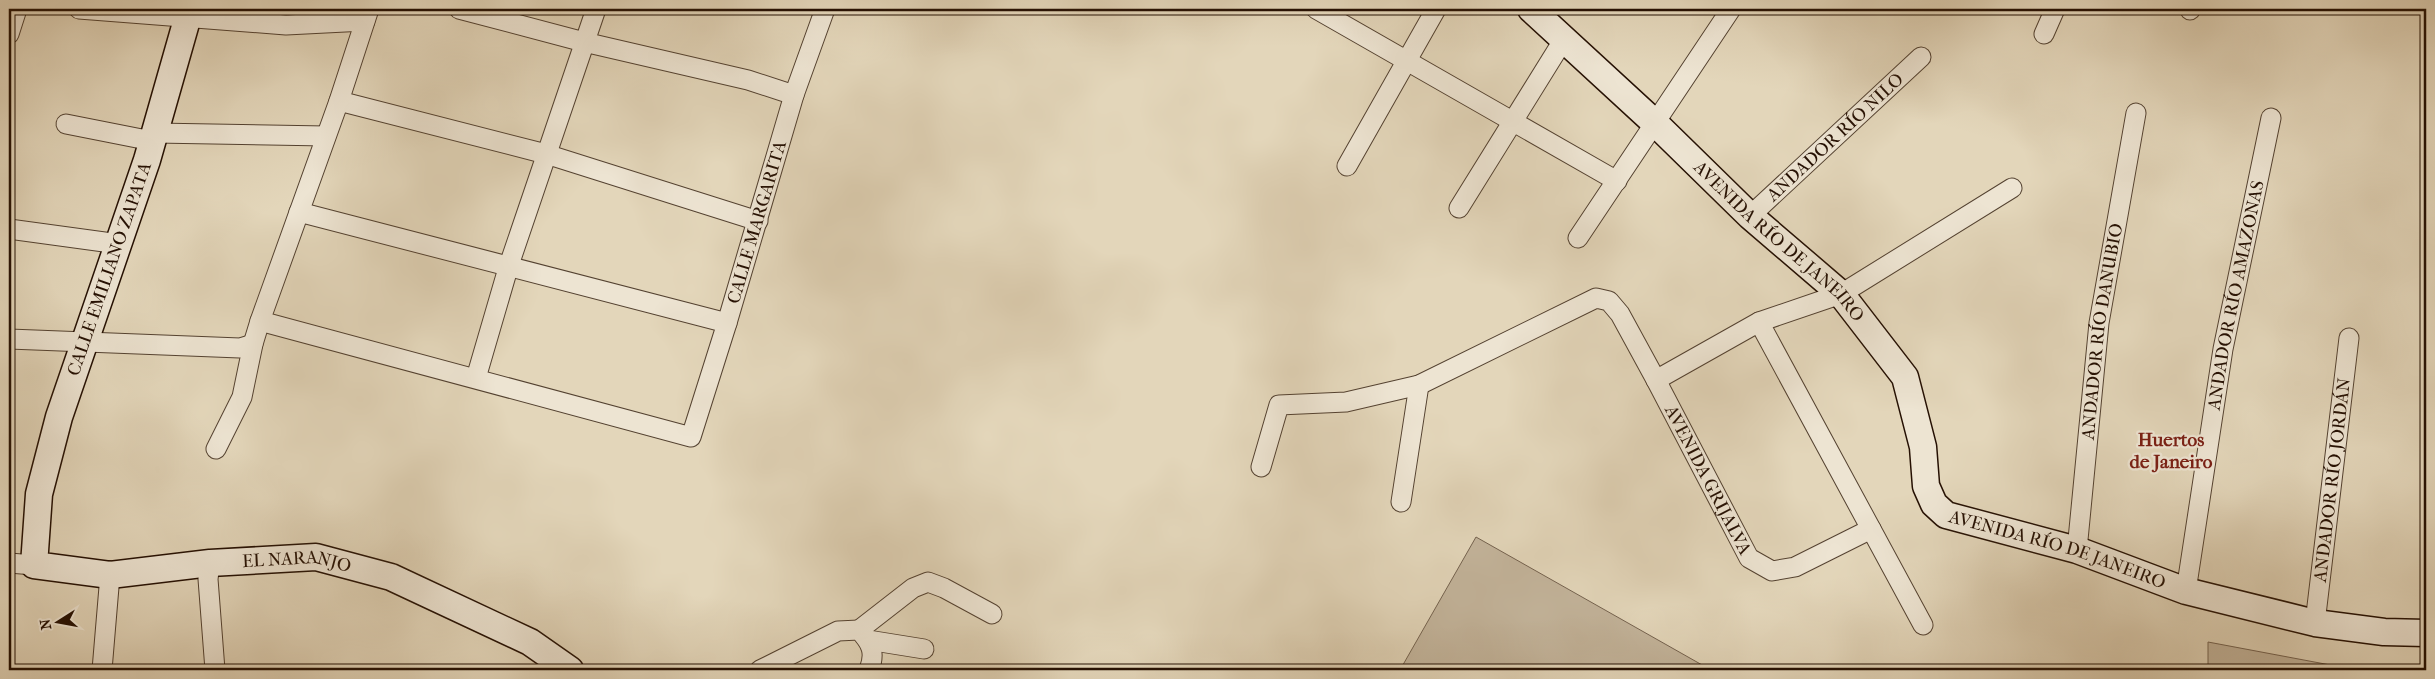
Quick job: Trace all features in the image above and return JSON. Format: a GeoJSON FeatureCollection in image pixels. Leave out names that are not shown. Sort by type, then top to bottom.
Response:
{"type":"FeatureCollection","features":[{"type":"Feature","properties":{"kind":"street"},"geometry":{"type":"LineString","coordinates":[[9,34],[17,9]]}},
{"type":"Feature","properties":{"kind":"street"},"geometry":{"type":"LineString","coordinates":[[79,9],[189,13],[286,26],[367,15],[339,101],[260,321],[242,396],[216,448]]}},
{"type":"Feature","properties":{"kind":"street"},"geometry":{"type":"LineString","coordinates":[[459,9],[584,42],[748,80],[794,95]]}},
{"type":"Feature","properties":{"kind":"street"},"geometry":{"type":"LineString","coordinates":[[260,321],[476,378],[509,265],[596,9]]}},
{"type":"Feature","properties":{"kind":"street","name":"CALLE MARGARITA"},"geometry":{"type":"LineString","coordinates":[[476,378],[691,437],[758,221],[794,95],[825,9]]}},
{"type":"Feature","properties":{"kind":"street"},"geometry":{"type":"LineString","coordinates":[[1316,9],[1617,181]]}},
{"type":"Feature","properties":{"kind":"street"},"geometry":{"type":"LineString","coordinates":[[1347,166],[1436,9]]}},
{"type":"Feature","properties":{"kind":"street"},"geometry":{"type":"LineString","coordinates":[[1578,238],[1656,124],[1731,9]]}},
{"type":"Feature","properties":{"kind":"street"},"geometry":{"type":"LineString","coordinates":[[2044,34],[2055,9]]}},
{"type":"Feature","properties":{"kind":"street","name":"CALLE EMILIANO ZAPATA"},"geometry":{"type":"LineString","coordinates":[[35,531],[39,494],[59,417],[154,137],[189,13]]}},
{"type":"Feature","properties":{"kind":"street","name":"AVENIDA RÍO DE JANEIRO"},"geometry":{"type":"LineString","coordinates":[[1542,13],[1564,39],[1656,124],[1750,216],[1841,294],[1905,378],[1923,447],[1926,486],[1934,504],[1946,515],[2077,550],[2186,591],[2315,623],[2384,632],[2426,633]]}},
{"type":"Feature","properties":{"kind":"street"},"geometry":{"type":"LineString","coordinates":[[1459,208],[1564,39]]}},
{"type":"Feature","properties":{"kind":"street","name":"ANDADOR RÍO NILO"},"geometry":{"type":"LineString","coordinates":[[1750,216],[1921,57]]}},
{"type":"Feature","properties":{"kind":"street"},"geometry":{"type":"LineString","coordinates":[[339,101],[546,154],[758,221]]}},
{"type":"Feature","properties":{"kind":"street","name":"ANDADOR RÍO DANUBIO"},"geometry":{"type":"LineString","coordinates":[[2077,550],[2099,323],[2136,113]]}},
{"type":"Feature","properties":{"kind":"street","name":"ANDADOR RÍO AMAZONAS"},"geometry":{"type":"LineString","coordinates":[[2186,591],[2223,350],[2271,118]]}},
{"type":"Feature","properties":{"kind":"street"},"geometry":{"type":"LineString","coordinates":[[66,124],[154,137],[326,136]]}},
{"type":"Feature","properties":{"kind":"street"},"geometry":{"type":"LineString","coordinates":[[1656,380],[1758,322],[1841,294],[2012,188]]}},
{"type":"Feature","properties":{"kind":"street"},"geometry":{"type":"LineString","coordinates":[[299,212],[727,323]]}},
{"type":"Feature","properties":{"kind":"street"},"geometry":{"type":"LineString","coordinates":[[9,229],[119,244]]}},
{"type":"Feature","properties":{"kind":"street","name":"AVENIDA GRIJALVA"},"geometry":{"type":"LineString","coordinates":[[1261,468],[1279,405],[1346,402],[1419,385],[1596,298],[1609,301],[1620,314],[1749,558],[1772,571],[1795,567],[1871,529]]}},
{"type":"Feature","properties":{"kind":"street"},"geometry":{"type":"LineString","coordinates":[[1758,322],[1923,625]]}},
{"type":"Feature","properties":{"kind":"street","name":"ANDADOR RÍO JORDÁN"},"geometry":{"type":"LineString","coordinates":[[2315,623],[2349,338]]}},
{"type":"Feature","properties":{"kind":"street"},"geometry":{"type":"LineString","coordinates":[[9,339],[240,348],[253,344]]}},
{"type":"Feature","properties":{"kind":"street"},"geometry":{"type":"LineString","coordinates":[[1401,502],[1419,385]]}},
{"type":"Feature","properties":{"kind":"street","name":"EL NARANJO"},"geometry":{"type":"LineString","coordinates":[[35,531],[21,564],[110,575],[210,563],[316,557],[391,578],[530,642],[570,670]]}},
{"type":"Feature","properties":{"kind":"street"},"geometry":{"type":"LineString","coordinates":[[210,563],[208,579],[215,670]]}},
{"type":"Feature","properties":{"kind":"street"},"geometry":{"type":"LineString","coordinates":[[102,670],[110,575]]}},
{"type":"Feature","properties":{"kind":"street"},"geometry":{"type":"LineString","coordinates":[[864,635],[913,588],[928,582],[944,588],[992,614]]}},
{"type":"Feature","properties":{"kind":"street"},"geometry":{"type":"LineString","coordinates":[[760,670],[838,631],[924,649]]}},
{"type":"Feature","properties":{"kind":"street"},"geometry":{"type":"LineString","coordinates":[[864,635],[873,651],[869,670]]}},
{"type":"Feature","properties":{"kind":"shaded area"},"geometry":{"type":"Polygon","coordinates":[[[1476,537],[1711,670],[1400,670],[1476,537]]]}},
{"type":"Feature","properties":{"kind":"shaded area"},"geometry":{"type":"Polygon","coordinates":[[[2208,642],[2357,670],[2208,670],[2208,642]]]}},
{"type":"Feature","properties":{"kind":"district","name":"Huertos de Janeiro"},"geometry":{"type":"Point","coordinates":[2171,450]}}]}
